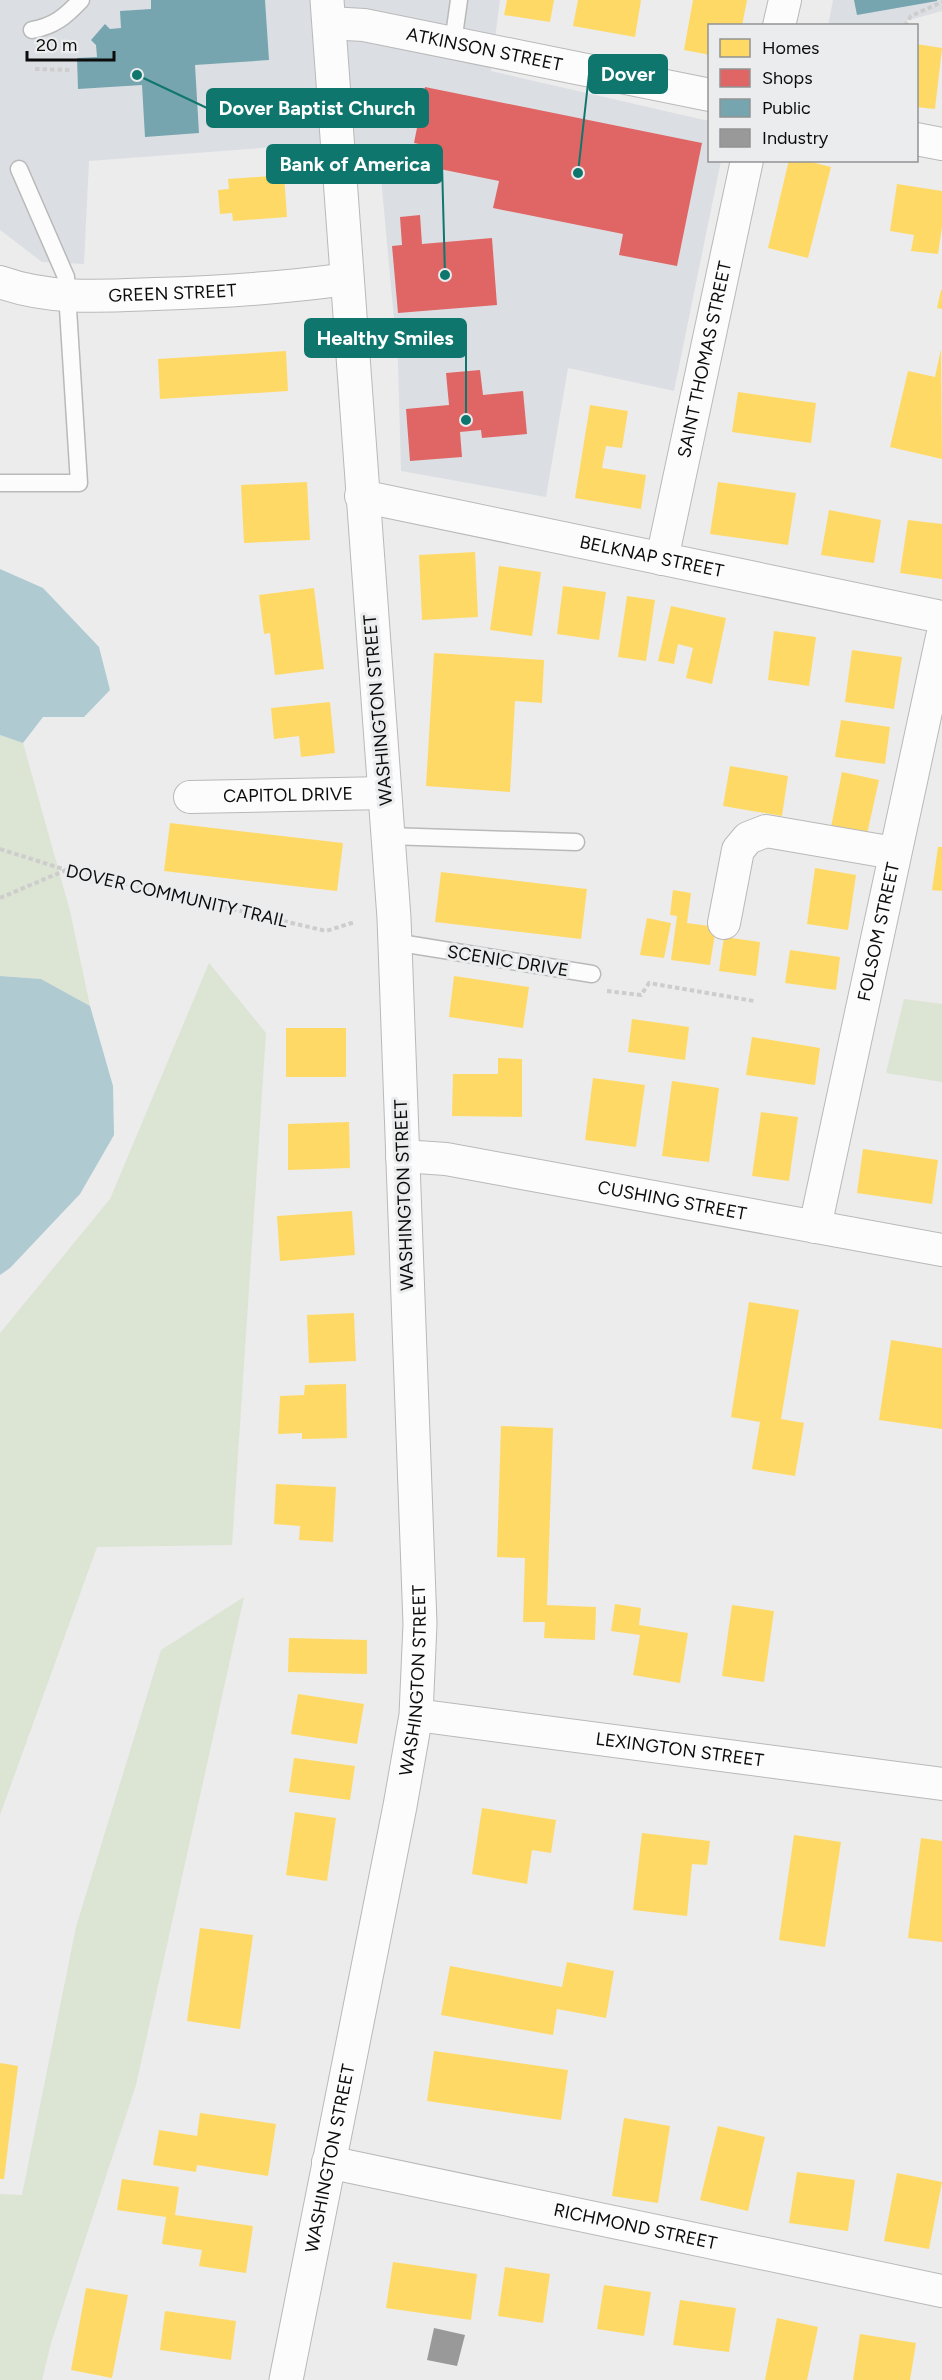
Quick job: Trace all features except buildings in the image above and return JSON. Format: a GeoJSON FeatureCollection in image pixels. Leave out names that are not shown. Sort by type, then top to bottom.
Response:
{"type":"FeatureCollection","features":[{"type":"Feature","properties":{"kind":"street"},"geometry":{"type":"LineString","coordinates":[[779,24],[785,0]]}},
{"type":"Feature","properties":{"kind":"street","name":"ATKINSON STREET"},"geometry":{"type":"LineString","coordinates":[[328,11],[364,26],[708,95]]}},
{"type":"Feature","properties":{"kind":"street","name":"WASHINGTON STREET"},"geometry":{"type":"LineString","coordinates":[[286,2380],[416,1715],[420,1624],[419,1547],[402,1156],[409,945],[388,836],[361,496],[328,11]]}},
{"type":"Feature","properties":{"kind":"street"},"geometry":{"type":"LineString","coordinates":[[918,139],[942,144]]}},
{"type":"Feature","properties":{"kind":"street","name":"SAINT THOMAS STREET"},"geometry":{"type":"LineString","coordinates":[[662,559],[747,162]]}},
{"type":"Feature","properties":{"kind":"street","name":"GREEN STREET"},"geometry":{"type":"LineString","coordinates":[[0,282],[44,294],[69,296],[267,289],[347,279]]}},
{"type":"Feature","properties":{"kind":"street","name":"BELKNAP STREET"},"geometry":{"type":"LineString","coordinates":[[361,496],[942,617]]}},
{"type":"Feature","properties":{"kind":"street","name":"FOLSOM STREET"},"geometry":{"type":"LineString","coordinates":[[815,1227],[942,637]]}},
{"type":"Feature","properties":{"kind":"street","name":"CAPITOL DRIVE"},"geometry":{"type":"LineString","coordinates":[[190,797],[385,793]]}},
{"type":"Feature","properties":{"kind":"street"},"geometry":{"type":"LineString","coordinates":[[724,923],[738,850],[748,838],[766,831],[894,854]]}},
{"type":"Feature","properties":{"kind":"street","name":"CUSHING STREET"},"geometry":{"type":"LineString","coordinates":[[402,1156],[446,1159],[942,1250]]}},
{"type":"Feature","properties":{"kind":"street","name":"LEXINGTON STREET"},"geometry":{"type":"LineString","coordinates":[[416,1715],[942,1784]]}},
{"type":"Feature","properties":{"kind":"street","name":"RICHMOND STREET"},"geometry":{"type":"LineString","coordinates":[[328,2162],[942,2291]]}},
{"type":"Feature","properties":{"kind":"lane"},"geometry":{"type":"LineString","coordinates":[[32,30],[51,26],[64,18],[81,0]]}},
{"type":"Feature","properties":{"kind":"lane"},"geometry":{"type":"LineString","coordinates":[[453,43],[459,0]]}},
{"type":"Feature","properties":{"kind":"lane"},"geometry":{"type":"LineString","coordinates":[[0,483],[79,483],[66,277],[19,169]]}},
{"type":"Feature","properties":{"kind":"lane"},"geometry":{"type":"LineString","coordinates":[[388,836],[576,842]]}},
{"type":"Feature","properties":{"kind":"lane","name":"SCENIC DRIVE"},"geometry":{"type":"LineString","coordinates":[[409,945],[592,974]]}},
{"type":"Feature","properties":{"kind":"path"},"geometry":{"type":"LineString","coordinates":[[906,24],[911,16],[942,2]]}},
{"type":"Feature","properties":{"kind":"path"},"geometry":{"type":"LineString","coordinates":[[35,69],[72,70]]}},
{"type":"Feature","properties":{"kind":"path","name":"DOVER COMMUNITY TRAIL"},"geometry":{"type":"LineString","coordinates":[[0,849],[66,870],[326,931],[355,922]]}},
{"type":"Feature","properties":{"kind":"path"},"geometry":{"type":"LineString","coordinates":[[0,898],[66,870]]}},
{"type":"Feature","properties":{"kind":"path"},"geometry":{"type":"LineString","coordinates":[[592,974],[607,991],[641,995],[649,983],[754,1001]]}},
{"type":"Feature","properties":{"kind":"shaded area"},"geometry":{"type":"Polygon","coordinates":[[[0,0],[500,0],[491,71],[708,121],[708,162],[721,162],[674,391],[568,368],[546,497],[401,471],[398,363],[378,145],[302,145],[89,161],[84,264],[42,262],[0,230],[0,0]]]}},
{"type":"Feature","properties":{"kind":"shaded area"},"geometry":{"type":"Polygon","coordinates":[[[833,0],[942,0],[942,11],[906,21],[905,24],[828,24],[833,0]]]}},
{"type":"Feature","properties":{"kind":"green space"},"geometry":{"type":"Polygon","coordinates":[[[0,735],[23,743],[70,911],[90,1006],[41,979],[0,976],[0,735]]]}},
{"type":"Feature","properties":{"kind":"green space"},"geometry":{"type":"Polygon","coordinates":[[[209,963],[266,1033],[232,1545],[97,1547],[0,1815],[0,1333],[110,1199],[209,963]]]}},
{"type":"Feature","properties":{"kind":"green space"},"geometry":{"type":"Polygon","coordinates":[[[904,999],[942,1004],[942,1082],[886,1073],[904,999]]]}},
{"type":"Feature","properties":{"kind":"green space"},"geometry":{"type":"Polygon","coordinates":[[[244,1597],[136,2085],[51,2343],[42,2380],[0,2380],[0,2194],[22,2195],[76,1927],[161,1650],[244,1597]]]}},
{"type":"Feature","properties":{"kind":"water"},"geometry":{"type":"Polygon","coordinates":[[[0,569],[43,588],[99,647],[110,690],[84,717],[43,717],[23,743],[0,735],[0,569]]]}},
{"type":"Feature","properties":{"kind":"water"},"geometry":{"type":"Polygon","coordinates":[[[0,976],[41,979],[90,1006],[113,1086],[114,1135],[80,1194],[10,1268],[0,1275],[0,976]]]}},
{"type":"Feature","properties":{"kind":"place","name":"Dover Baptist Church"},"geometry":{"type":"Point","coordinates":[137,75]}},
{"type":"Feature","properties":{"kind":"place","name":"Dover"},"geometry":{"type":"Point","coordinates":[578,173]}},
{"type":"Feature","properties":{"kind":"place","name":"Bank of America"},"geometry":{"type":"Point","coordinates":[445,275]}},
{"type":"Feature","properties":{"kind":"place","name":"Healthy Smiles"},"geometry":{"type":"Point","coordinates":[466,420]}}]}
